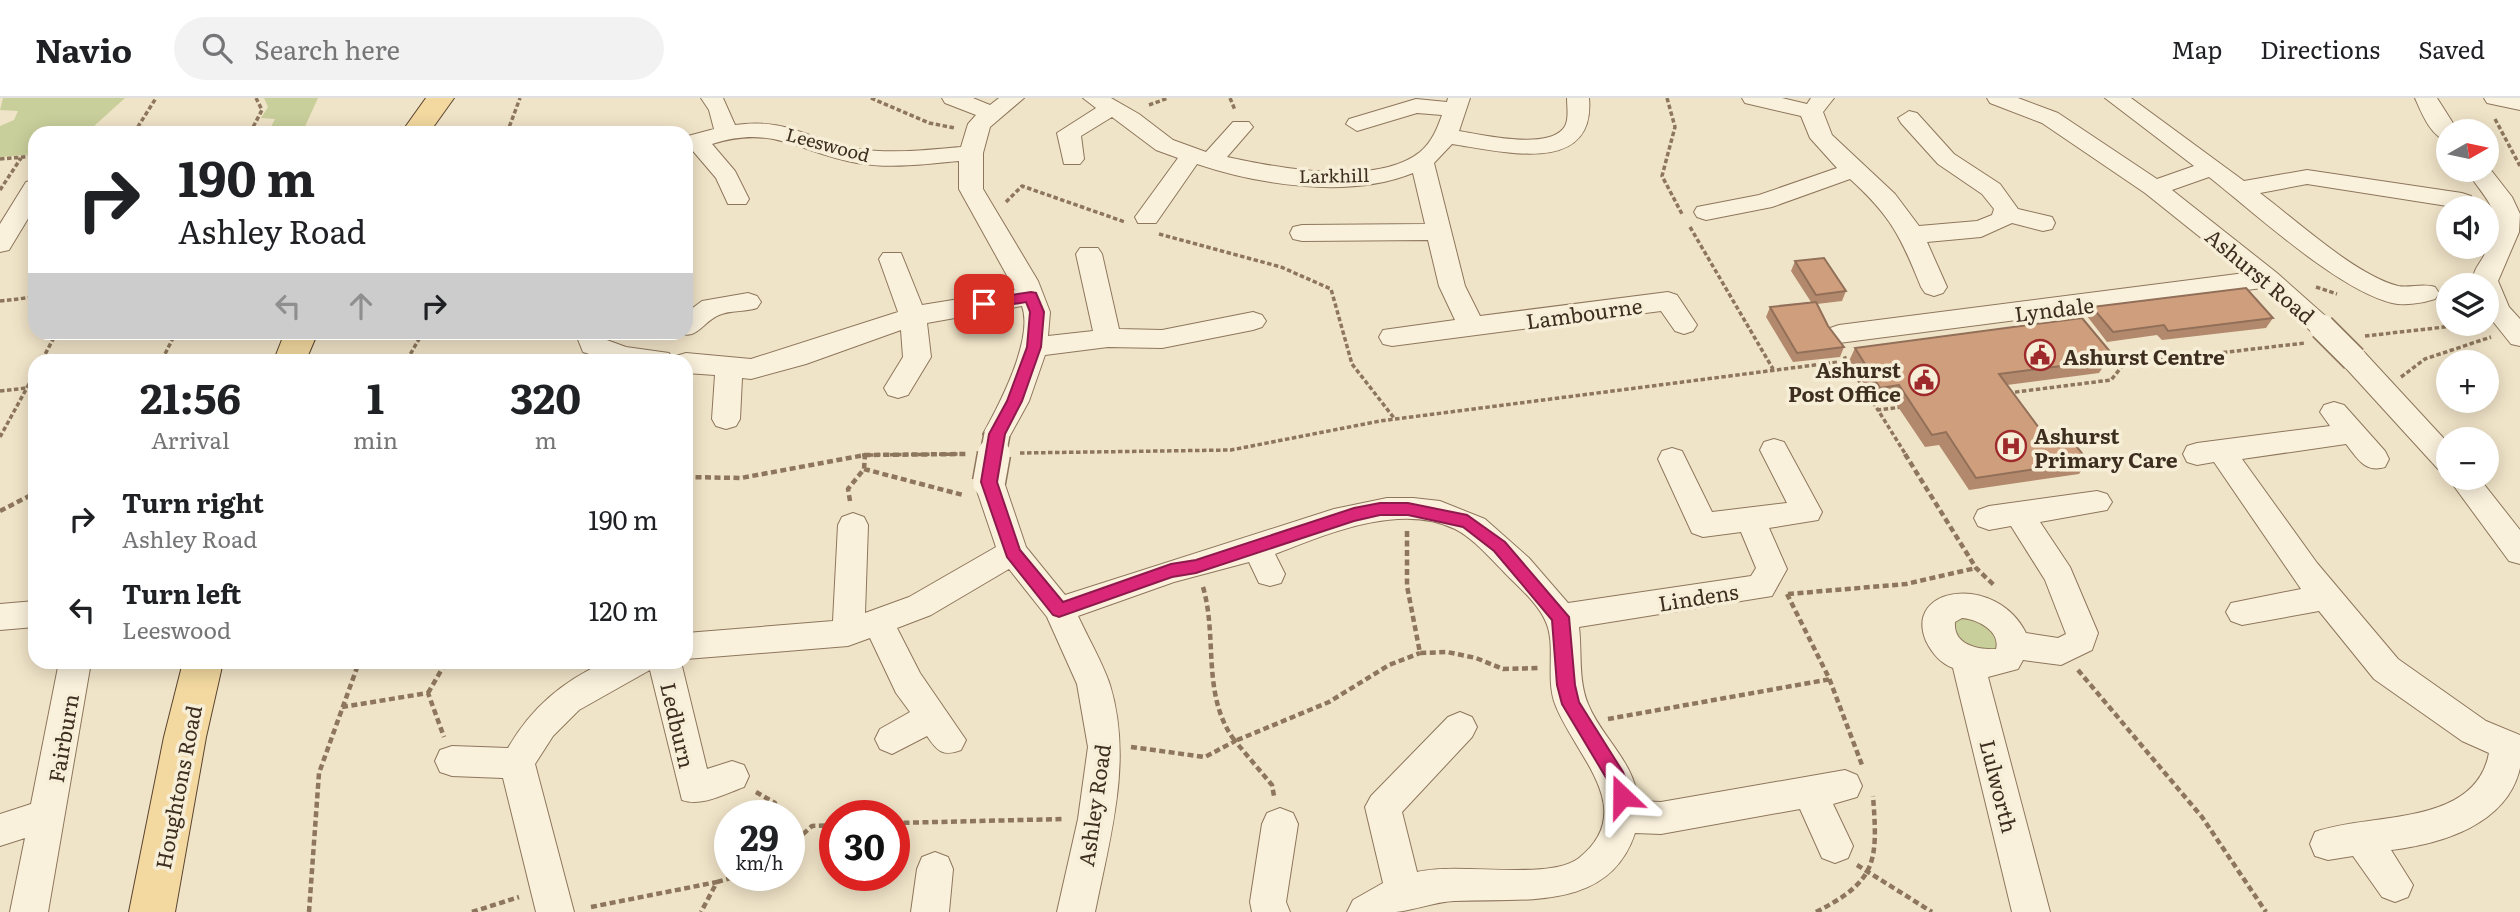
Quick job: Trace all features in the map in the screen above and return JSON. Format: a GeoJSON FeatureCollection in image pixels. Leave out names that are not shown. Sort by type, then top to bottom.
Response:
{"type":"FeatureCollection","features":[{"type":"Feature","properties":{"kind":"main road"},"geometry":{"type":"LineString","coordinates":[[420,126],[440,98]]}},
{"type":"Feature","properties":{"kind":"main road","name":"Houghtons Road"},"geometry":{"type":"LineString","coordinates":[[152,912],[185,737],[201,669]]}},
{"type":"Feature","properties":{"kind":"street"},"geometry":{"type":"LineString","coordinates":[[712,98],[720,110],[726,133]]}},
{"type":"Feature","properties":{"kind":"street"},"geometry":{"type":"LineString","coordinates":[[953,98],[980,132],[1013,98]]}},
{"type":"Feature","properties":{"kind":"street"},"geometry":{"type":"LineString","coordinates":[[1447,136],[1544,148],[1571,136],[1579,121],[1578,98]]}},
{"type":"Feature","properties":{"kind":"street"},"geometry":{"type":"LineString","coordinates":[[1753,98],[1818,105],[1820,133],[1853,170],[1896,209],[1934,287]]}},
{"type":"Feature","properties":{"kind":"street","name":"Ashurst Road"},"geometry":{"type":"LineString","coordinates":[[1998,98],[2050,118],[2154,188],[2269,279],[2313,335],[2356,348],[2436,446]]}},
{"type":"Feature","properties":{"kind":"street","name":"Ashurst Road"},"geometry":{"type":"LineString","coordinates":[[2032,98],[2050,118]]}},
{"type":"Feature","properties":{"kind":"street"},"geometry":{"type":"LineString","coordinates":[[2116,98],[2213,168],[2326,258],[2367,284],[2396,295],[2426,293]]}},
{"type":"Feature","properties":{"kind":"street"},"geometry":{"type":"LineString","coordinates":[[2426,98],[2436,119]]}},
{"type":"Feature","properties":{"kind":"street","name":"Larkhill"},"geometry":{"type":"LineString","coordinates":[[1072,159],[1069,133],[1103,103],[1166,146],[1202,158],[1269,174],[1336,178],[1387,173],[1422,160],[1447,136],[1457,104],[1416,106],[1357,124]]}},
{"type":"Feature","properties":{"kind":"street"},"geometry":{"type":"LineString","coordinates":[[1909,118],[1957,155],[1998,195],[2006,214]]}},
{"type":"Feature","properties":{"kind":"street"},"geometry":{"type":"LineString","coordinates":[[1143,224],[1202,158],[1241,127]]}},
{"type":"Feature","properties":{"kind":"street","name":"Leeswood"},"geometry":{"type":"LineString","coordinates":[[693,143],[726,133],[778,131],[834,150],[881,158],[980,132]]}},
{"type":"Feature","properties":{"kind":"street","name":"Ashley Road"},"geometry":{"type":"LineString","coordinates":[[980,132],[971,190],[1031,296],[1037,312],[1034,347],[1015,401],[1006,443],[979,489],[1013,552],[1059,610],[1093,684],[1105,747],[1096,819],[1076,912]]}},
{"type":"Feature","properties":{"kind":"street","name":"Leeswood"},"geometry":{"type":"LineString","coordinates":[[693,146],[727,176],[737,199]]}},
{"type":"Feature","properties":{"kind":"street"},"geometry":{"type":"LineString","coordinates":[[1422,160],[1452,286],[1472,327]]}},
{"type":"Feature","properties":{"kind":"street"},"geometry":{"type":"LineString","coordinates":[[2154,188],[2213,168]]}},
{"type":"Feature","properties":{"kind":"street"},"geometry":{"type":"LineString","coordinates":[[1706,212],[1731,200],[1763,202],[1853,170]]}},
{"type":"Feature","properties":{"kind":"street"},"geometry":{"type":"LineString","coordinates":[[2239,189],[2306,177],[2436,197]]}},
{"type":"Feature","properties":{"kind":"street"},"geometry":{"type":"LineString","coordinates":[[2488,182],[2501,198],[2511,217],[2509,233],[2499,251]]}},
{"type":"Feature","properties":{"kind":"street"},"geometry":{"type":"LineString","coordinates":[[0,244],[10,212],[28,194]]}},
{"type":"Feature","properties":{"kind":"street"},"geometry":{"type":"LineString","coordinates":[[1911,235],[1981,229],[1996,224],[2006,214]]}},
{"type":"Feature","properties":{"kind":"street"},"geometry":{"type":"LineString","coordinates":[[2006,214],[2043,223]]}},
{"type":"Feature","properties":{"kind":"street"},"geometry":{"type":"LineString","coordinates":[[1302,233],[1440,232]]}},
{"type":"Feature","properties":{"kind":"street"},"geometry":{"type":"LineString","coordinates":[[1089,254],[1108,338]]}},
{"type":"Feature","properties":{"kind":"street"},"geometry":{"type":"LineString","coordinates":[[2499,257],[2520,266]]}},
{"type":"Feature","properties":{"kind":"street"},"geometry":{"type":"LineString","coordinates":[[892,259],[913,316],[917,357],[898,388]]}},
{"type":"Feature","properties":{"kind":"street","name":"Lyndale"},"geometry":{"type":"LineString","coordinates":[[1839,334],[2269,279]]}},
{"type":"Feature","properties":{"kind":"street"},"geometry":{"type":"LineString","coordinates":[[693,364],[751,369],[796,357],[913,316],[1031,296]]}},
{"type":"Feature","properties":{"kind":"street","name":"Lambourne"},"geometry":{"type":"LineString","coordinates":[[1392,337],[1668,301],[1684,325]]}},
{"type":"Feature","properties":{"kind":"street"},"geometry":{"type":"LineString","coordinates":[[693,321],[711,307],[748,302]]}},
{"type":"Feature","properties":{"kind":"street"},"geometry":{"type":"LineString","coordinates":[[1034,347],[1108,338],[1162,339],[1253,321]]}},
{"type":"Feature","properties":{"kind":"street"},"geometry":{"type":"LineString","coordinates":[[591,340],[593,345],[621,354]]}},
{"type":"Feature","properties":{"kind":"street"},"geometry":{"type":"LineString","coordinates":[[645,354],[666,340]]}},
{"type":"Feature","properties":{"kind":"street"},"geometry":{"type":"LineString","coordinates":[[726,419],[729,367]]}},
{"type":"Feature","properties":{"kind":"street"},"geometry":{"type":"LineString","coordinates":[[2334,412],[2375,458]]}},
{"type":"Feature","properties":{"kind":"street"},"geometry":{"type":"LineString","coordinates":[[2353,433],[2209,452],[2376,657],[2400,680],[2474,731],[2513,749],[2486,794],[2460,818],[2344,841],[2395,885]]}},
{"type":"Feature","properties":{"kind":"street"},"geometry":{"type":"LineString","coordinates":[[1672,459],[1703,525],[1807,512],[1774,450]]}},
{"type":"Feature","properties":{"kind":"street"},"geometry":{"type":"LineString","coordinates":[[2472,490],[2520,552]]}},
{"type":"Feature","properties":{"kind":"street"},"geometry":{"type":"LineString","coordinates":[[2014,645],[2061,652],[2081,641],[2082,633],[2059,576],[2004,515],[2097,502]]}},
{"type":"Feature","properties":{"kind":"street"},"geometry":{"type":"LineString","coordinates":[[1059,610],[1171,571],[1196,566],[1264,561],[1354,514],[1380,509],[1408,509],[1467,522],[1500,547],[1561,617],[1564,668],[1571,704],[1617,778],[1622,796],[1623,816],[1606,858],[1587,874],[1563,886],[1536,890],[1462,884],[1403,891],[1366,912]]}},
{"type":"Feature","properties":{"kind":"street"},"geometry":{"type":"LineString","coordinates":[[1750,519],[1780,582]]}},
{"type":"Feature","properties":{"kind":"street"},"geometry":{"type":"LineString","coordinates":[[853,525],[864,628],[941,728],[892,739]]}},
{"type":"Feature","properties":{"kind":"street"},"geometry":{"type":"LineString","coordinates":[[693,645],[864,628],[920,606],[1013,552]]}},
{"type":"Feature","properties":{"kind":"street","name":"Lindens"},"geometry":{"type":"LineString","coordinates":[[1561,617],[1780,582]]}},
{"type":"Feature","properties":{"kind":"street"},"geometry":{"type":"LineString","coordinates":[[2242,612],[2326,597]]}},
{"type":"Feature","properties":{"kind":"street"},"geometry":{"type":"LineString","coordinates":[[1970,605],[1996,616],[2006,625],[2014,645],[2007,659],[1999,663],[1989,665],[1967,660],[1945,644],[1939,634],[1937,624],[1940,615],[1948,608],[1970,605]]}},
{"type":"Feature","properties":{"kind":"street"},"geometry":{"type":"LineString","coordinates":[[0,617],[28,615]]}},
{"type":"Feature","properties":{"kind":"street","name":"Lulworth"},"geometry":{"type":"LineString","coordinates":[[1967,660],[2031,912]]}},
{"type":"Feature","properties":{"kind":"street","name":"Fairburn"},"geometry":{"type":"LineString","coordinates":[[29,912],[74,669]]}},
{"type":"Feature","properties":{"kind":"street","name":"Ledburn"},"geometry":{"type":"LineString","coordinates":[[517,763],[545,717],[588,683],[621,669]]}},
{"type":"Feature","properties":{"kind":"street","name":"Ledburn"},"geometry":{"type":"LineString","coordinates":[[667,669],[694,789],[732,776]]}},
{"type":"Feature","properties":{"kind":"street"},"geometry":{"type":"LineString","coordinates":[[1403,891],[1382,807],[1460,727]]}},
{"type":"Feature","properties":{"kind":"street"},"geometry":{"type":"LineString","coordinates":[[452,761],[517,763],[553,900]]}},
{"type":"Feature","properties":{"kind":"street"},"geometry":{"type":"LineString","coordinates":[[1623,816],[1661,818],[1860,783]]}},
{"type":"Feature","properties":{"kind":"street"},"geometry":{"type":"LineString","coordinates":[[1810,792],[1835,846]]}},
{"type":"Feature","properties":{"kind":"street"},"geometry":{"type":"LineString","coordinates":[[0,830],[48,815]]}},
{"type":"Feature","properties":{"kind":"street"},"geometry":{"type":"LineString","coordinates":[[1270,912],[1268,902],[1280,824]]}},
{"type":"Feature","properties":{"kind":"street"},"geometry":{"type":"LineString","coordinates":[[930,912],[935,869]]}},
{"type":"Feature","properties":{"kind":"path"},"geometry":{"type":"LineString","coordinates":[[138,126],[156,98]]}},
{"type":"Feature","properties":{"kind":"path"},"geometry":{"type":"LineString","coordinates":[[254,126],[262,110],[257,98]]}},
{"type":"Feature","properties":{"kind":"path"},"geometry":{"type":"LineString","coordinates":[[510,126],[520,98]]}},
{"type":"Feature","properties":{"kind":"path"},"geometry":{"type":"LineString","coordinates":[[871,98],[929,123],[980,132]]}},
{"type":"Feature","properties":{"kind":"path"},"geometry":{"type":"LineString","coordinates":[[1667,98],[1675,117],[1675,133],[1662,176],[1663,182],[1773,369]]}},
{"type":"Feature","properties":{"kind":"path"},"geometry":{"type":"LineString","coordinates":[[2504,104],[2520,166]]}},
{"type":"Feature","properties":{"kind":"path"},"geometry":{"type":"LineString","coordinates":[[0,159],[28,157]]}},
{"type":"Feature","properties":{"kind":"path"},"geometry":{"type":"LineString","coordinates":[[1,187],[21,158]]}},
{"type":"Feature","properties":{"kind":"path"},"geometry":{"type":"LineString","coordinates":[[1007,211],[1004,204],[1022,186],[1281,267],[1331,289],[1352,364],[1395,419]]}},
{"type":"Feature","properties":{"kind":"path"},"geometry":{"type":"LineString","coordinates":[[0,301],[28,298]]}},
{"type":"Feature","properties":{"kind":"path"},"geometry":{"type":"LineString","coordinates":[[2356,348],[2436,331]]}},
{"type":"Feature","properties":{"kind":"path"},"geometry":{"type":"LineString","coordinates":[[1839,334],[1846,361],[1976,568],[2005,596]]}},
{"type":"Feature","properties":{"kind":"path"},"geometry":{"type":"LineString","coordinates":[[2004,394],[2111,380],[2124,364],[2313,335]]}},
{"type":"Feature","properties":{"kind":"path"},"geometry":{"type":"LineString","coordinates":[[2409,388],[2400,378],[2414,365],[2460,336]]}},
{"type":"Feature","properties":{"kind":"path"},"geometry":{"type":"LineString","coordinates":[[1006,443],[1231,450],[1395,419],[1846,361]]}},
{"type":"Feature","properties":{"kind":"path"},"geometry":{"type":"LineString","coordinates":[[0,391],[27,388]]}},
{"type":"Feature","properties":{"kind":"path"},"geometry":{"type":"LineString","coordinates":[[0,437],[27,388]]}},
{"type":"Feature","properties":{"kind":"path"},"geometry":{"type":"LineString","coordinates":[[1878,410],[1915,405]]}},
{"type":"Feature","properties":{"kind":"path"},"geometry":{"type":"LineString","coordinates":[[693,477],[741,478],[865,455],[973,453]]}},
{"type":"Feature","properties":{"kind":"path"},"geometry":{"type":"LineString","coordinates":[[853,525],[848,489],[864,469],[865,455]]}},
{"type":"Feature","properties":{"kind":"path"},"geometry":{"type":"LineString","coordinates":[[864,469],[979,489]]}},
{"type":"Feature","properties":{"kind":"path"},"geometry":{"type":"LineString","coordinates":[[0,512],[28,497]]}},
{"type":"Feature","properties":{"kind":"path"},"geometry":{"type":"LineString","coordinates":[[1408,509],[1407,586],[1420,653]]}},
{"type":"Feature","properties":{"kind":"path"},"geometry":{"type":"LineString","coordinates":[[1196,566],[1210,606],[1213,674],[1220,720],[1272,785],[1280,824]]}},
{"type":"Feature","properties":{"kind":"path"},"geometry":{"type":"LineString","coordinates":[[1780,582],[1911,586],[1937,582],[1976,568]]}},
{"type":"Feature","properties":{"kind":"path"},"geometry":{"type":"LineString","coordinates":[[1780,582],[1813,638],[1831,678],[1875,831],[1862,882],[1844,897],[1816,912]]}},
{"type":"Feature","properties":{"kind":"path"},"geometry":{"type":"LineString","coordinates":[[1143,749],[1205,757],[1235,741],[1329,702],[1389,665],[1420,653],[1466,656],[1503,669],[1564,668]]}},
{"type":"Feature","properties":{"kind":"path"},"geometry":{"type":"LineString","coordinates":[[2072,663],[2168,775],[2245,875],[2266,912]]}},
{"type":"Feature","properties":{"kind":"path"},"geometry":{"type":"LineString","coordinates":[[309,912],[319,773],[356,669]]}},
{"type":"Feature","properties":{"kind":"path"},"geometry":{"type":"LineString","coordinates":[[442,669],[428,693],[452,761]]}},
{"type":"Feature","properties":{"kind":"path"},"geometry":{"type":"LineString","coordinates":[[1581,724],[1831,678]]}},
{"type":"Feature","properties":{"kind":"path"},"geometry":{"type":"LineString","coordinates":[[342,707],[428,693]]}},
{"type":"Feature","properties":{"kind":"path"},"geometry":{"type":"LineString","coordinates":[[910,823],[1063,819]]}},
{"type":"Feature","properties":{"kind":"path"},"geometry":{"type":"LineString","coordinates":[[1835,846],[1864,872],[1932,912]]}},
{"type":"Feature","properties":{"kind":"path"},"geometry":{"type":"LineString","coordinates":[[591,907],[714,883]]}},
{"type":"Feature","properties":{"kind":"path"},"geometry":{"type":"LineString","coordinates":[[701,912],[714,888]]}},
{"type":"Feature","properties":{"kind":"path"},"geometry":{"type":"LineString","coordinates":[[472,912],[553,900]]}},
{"type":"Feature","properties":{"kind":"green space"},"geometry":{"type":"Polygon","coordinates":[[[3,98],[125,98],[94,126],[28,126],[28,155],[0,157],[0,126],[14,120],[18,111],[0,110],[3,98]]]}},
{"type":"Feature","properties":{"kind":"green space"},"geometry":{"type":"Polygon","coordinates":[[[264,98],[318,98],[305,126],[272,126],[275,119],[261,118],[268,107],[264,98]]]}},
{"type":"Feature","properties":{"kind":"green space"},"geometry":{"type":"Polygon","coordinates":[[[1973,617],[2000,636],[1997,653],[1959,647],[1952,622],[1958,618],[1973,617]]]}},
{"type":"Feature","properties":{"kind":"building"},"geometry":{"type":"Polygon","coordinates":[[[1824,258],[1846,291],[1816,295],[1795,261],[1824,258]]]}},
{"type":"Feature","properties":{"kind":"building"},"geometry":{"type":"Polygon","coordinates":[[[2246,288],[2273,318],[2168,331],[2164,325],[2113,332],[2092,307],[2246,288]]]}},
{"type":"Feature","properties":{"kind":"building"},"geometry":{"type":"Polygon","coordinates":[[[1816,302],[1828,326],[1844,347],[1797,353],[1770,307],[1816,302]]]}},
{"type":"Feature","properties":{"kind":"building"},"geometry":{"type":"Polygon","coordinates":[[[2082,318],[2112,354],[2104,356],[2108,360],[1999,374],[2045,436],[2066,433],[2088,461],[1976,478],[1946,432],[1932,435],[1899,385],[1880,388],[1855,348],[2082,318]]]}},
{"type":"Feature","properties":{"kind":"place","name":"Ashurst Centre"},"geometry":{"type":"Point","coordinates":[2040,355]}},
{"type":"Feature","properties":{"kind":"place","name":"Ashurst Post Office"},"geometry":{"type":"Point","coordinates":[1924,380]}},
{"type":"Feature","properties":{"kind":"place","name":"Ashurst Primary Care"},"geometry":{"type":"Point","coordinates":[2011,446]}},
{"type":"Feature","properties":{"kind":"route"},"geometry":{"type":"LineString","coordinates":[[984,304],[1031,296],[1037,312],[1034,347],[1015,401],[997,434],[989,482],[1013,552],[1059,610],[1171,571],[1257,548],[1354,514],[1380,509],[1408,509],[1437,513],[1467,522],[1500,547],[1561,617],[1564,668],[1571,704],[1617,778],[1622,796]]}}]}
